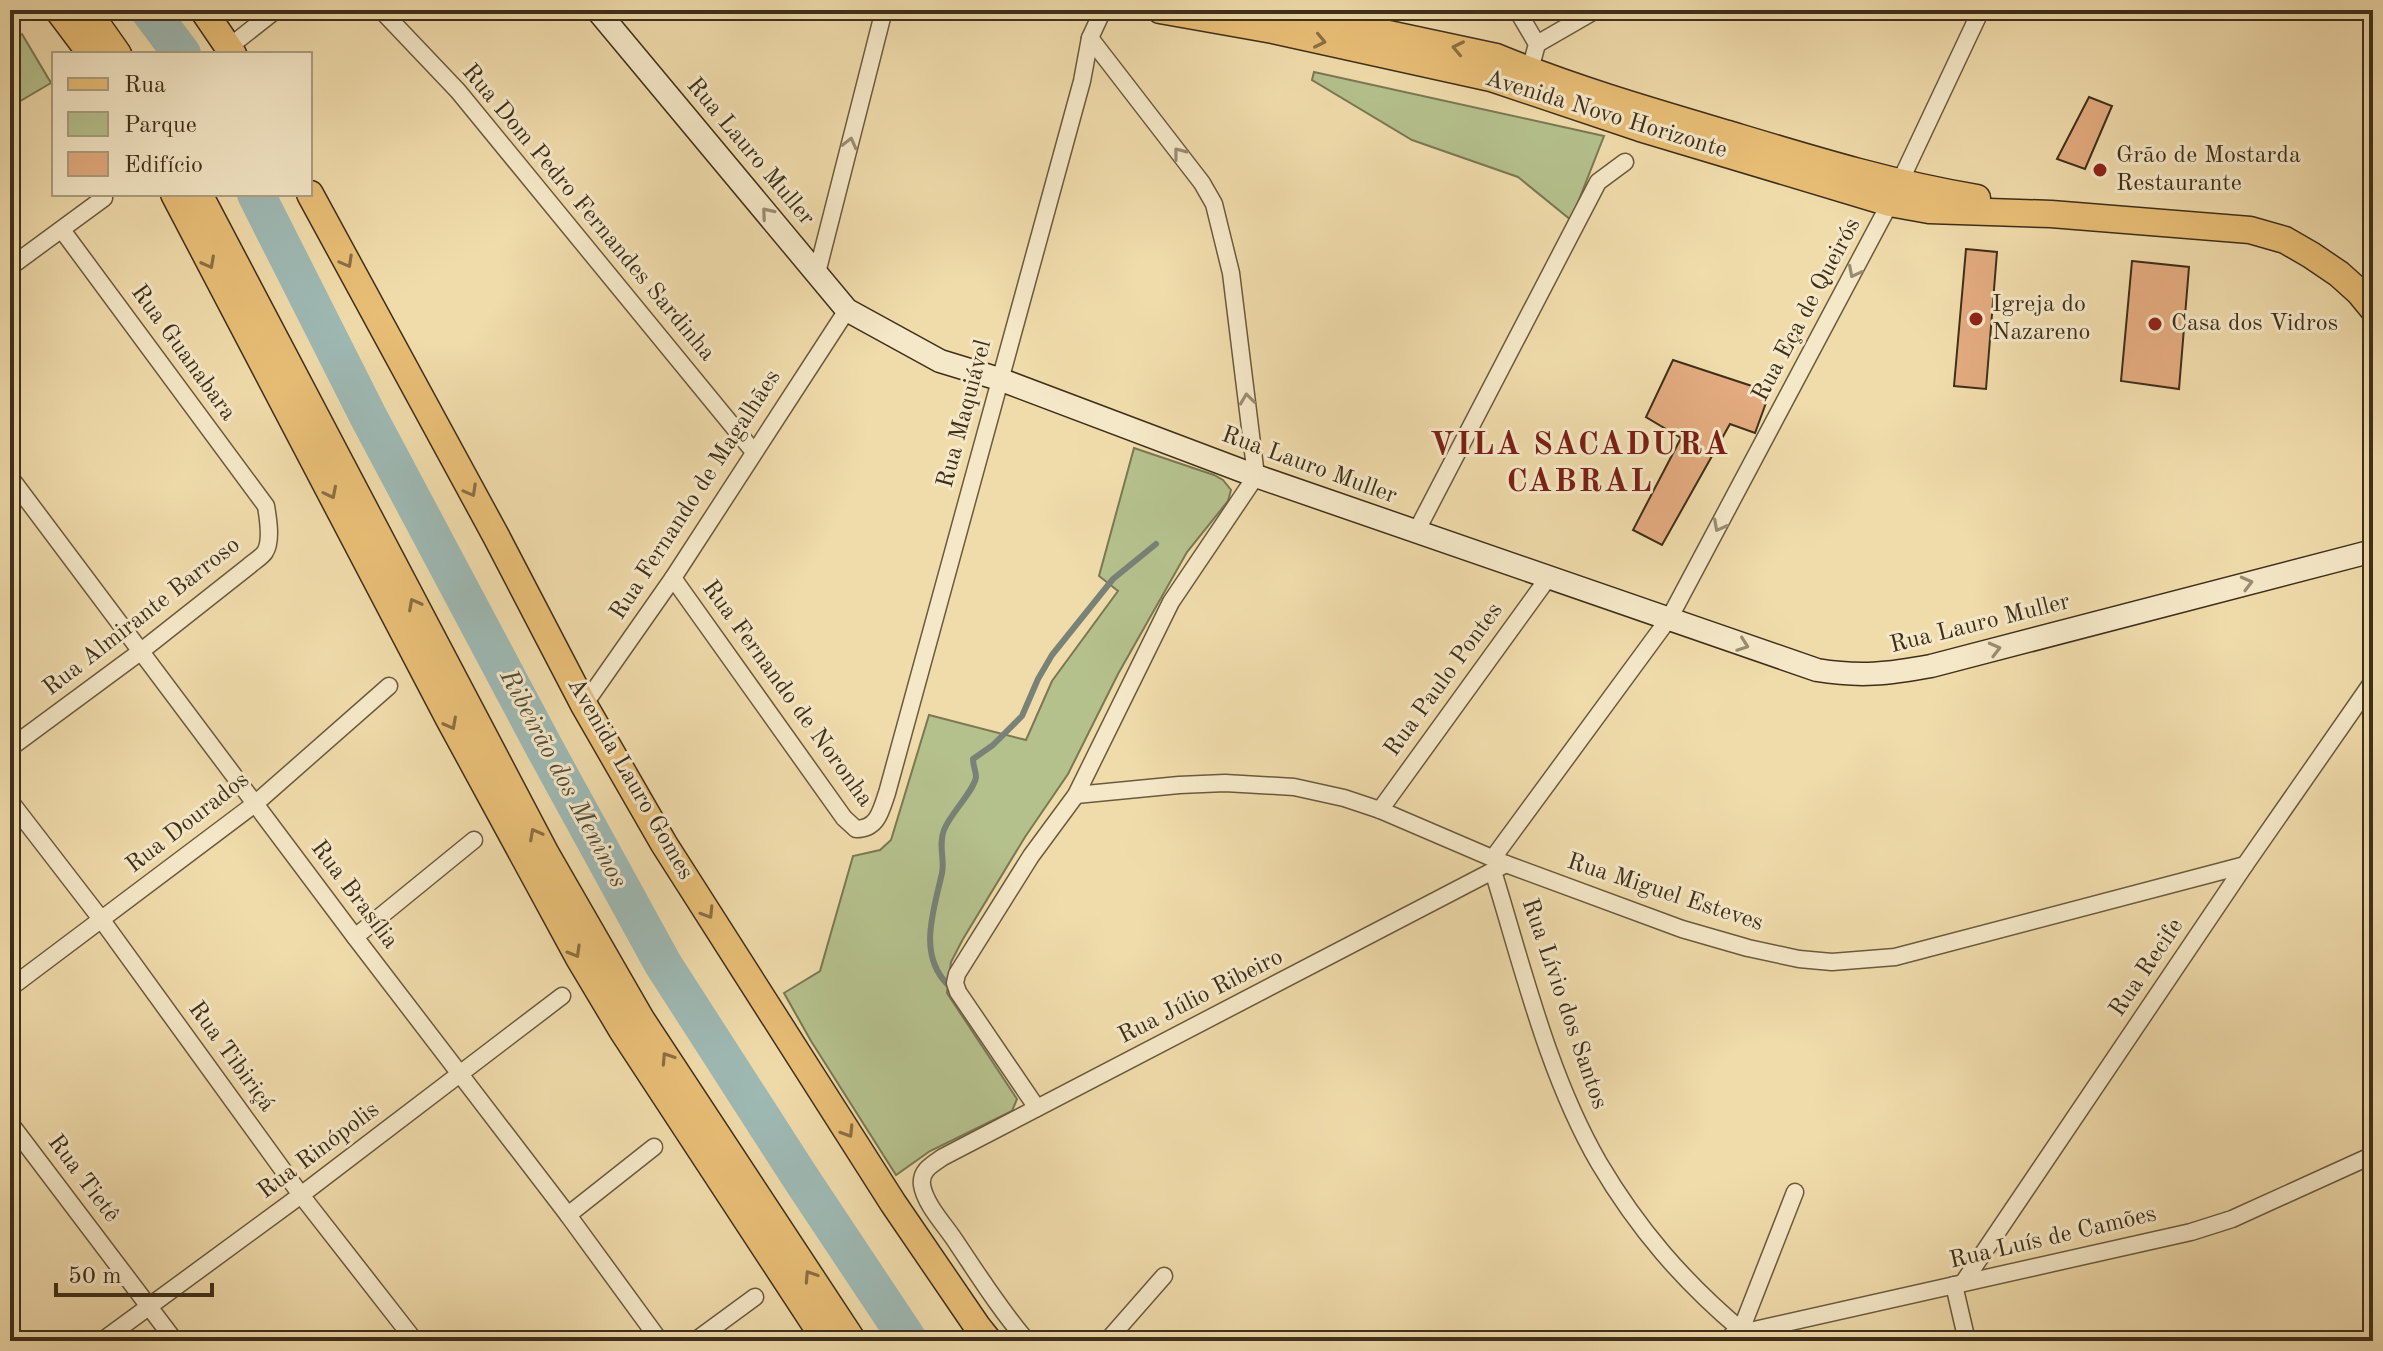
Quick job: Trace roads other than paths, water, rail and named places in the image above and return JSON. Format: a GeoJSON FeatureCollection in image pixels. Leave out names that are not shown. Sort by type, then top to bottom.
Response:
{"type":"FeatureCollection","features":[{"type":"Feature","properties":{"kind":"main road"},"geometry":{"type":"LineString","coordinates":[[58,10],[90,52]]}},
{"type":"Feature","properties":{"kind":"main road"},"geometry":{"type":"LineString","coordinates":[[87,10],[117,52]]}},
{"type":"Feature","properties":{"kind":"main road"},"geometry":{"type":"LineString","coordinates":[[203,10],[231,50]]}},
{"type":"Feature","properties":{"kind":"main road","name":"Avenida Novo Horizonte"},"geometry":{"type":"LineString","coordinates":[[1160,10],[1273,30],[1479,75],[1640,128],[1894,193],[2051,214],[2250,230],[2285,240],[2339,274],[2373,309]]}},
{"type":"Feature","properties":{"kind":"main road","name":"Avenida Novo Horizonte"},"geometry":{"type":"LineString","coordinates":[[1276,10],[1496,57],[1665,115],[1857,172],[1894,193]]}},
{"type":"Feature","properties":{"kind":"main road"},"geometry":{"type":"LineString","coordinates":[[175,196],[449,719],[579,958],[622,1030],[826,1341]]}},
{"type":"Feature","properties":{"kind":"main road"},"geometry":{"type":"LineString","coordinates":[[200,196],[546,854],[598,946],[641,1019],[853,1341]]}},
{"type":"Feature","properties":{"kind":"main road","name":"Avenida Lauro Gomes"},"geometry":{"type":"LineString","coordinates":[[311,196],[584,705],[664,844],[893,1203],[989,1341]]}},
{"type":"Feature","properties":{"kind":"street"},"geometry":{"type":"LineString","coordinates":[[231,50],[276,10]]}},
{"type":"Feature","properties":{"kind":"street","name":"Rua Dom Pedro Fernandes Sardinha"},"geometry":{"type":"LineString","coordinates":[[381,10],[458,91],[754,452]]}},
{"type":"Feature","properties":{"kind":"street","name":"Rua Lauro Muller"},"geometry":{"type":"LineString","coordinates":[[597,10],[847,310],[940,361],[999,379],[1256,476],[1817,670],[1851,675],[1892,674],[2373,551]]}},
{"type":"Feature","properties":{"kind":"street"},"geometry":{"type":"LineString","coordinates":[[817,273],[884,10]]}},
{"type":"Feature","properties":{"kind":"street","name":"Rua Maquiável"},"geometry":{"type":"LineString","coordinates":[[867,828],[879,815],[887,793],[1078,96],[1090,38],[1103,10]]}},
{"type":"Feature","properties":{"kind":"street"},"geometry":{"type":"LineString","coordinates":[[1517,10],[1537,44]]}},
{"type":"Feature","properties":{"kind":"street"},"geometry":{"type":"LineString","coordinates":[[1530,70],[1537,44],[1596,10]]}},
{"type":"Feature","properties":{"kind":"street","name":"Rua Eça de Queirós"},"geometry":{"type":"LineString","coordinates":[[1497,864],[1670,617],[1894,193],[1981,10]]}},
{"type":"Feature","properties":{"kind":"street"},"geometry":{"type":"LineString","coordinates":[[1037,1108],[955,986],[955,978],[1031,856],[1076,795],[1171,602],[1256,476],[1231,273],[1214,204],[1202,183],[1090,38]]}},
{"type":"Feature","properties":{"kind":"street"},"geometry":{"type":"LineString","coordinates":[[1416,532],[1598,182],[1625,162]]}},
{"type":"Feature","properties":{"kind":"street"},"geometry":{"type":"LineString","coordinates":[[10,267],[104,198]]}},
{"type":"Feature","properties":{"kind":"street","name":"Rua Guanabara"},"geometry":{"type":"LineString","coordinates":[[62,230],[266,506]]}},
{"type":"Feature","properties":{"kind":"street","name":"Rua Fernando de Magalhães"},"geometry":{"type":"LineString","coordinates":[[584,705],[673,578],[847,310]]}},
{"type":"Feature","properties":{"kind":"street","name":"Rua Brasília"},"geometry":{"type":"LineString","coordinates":[[10,477],[660,1341]]}},
{"type":"Feature","properties":{"kind":"street","name":"Rua Almirante Barroso"},"geometry":{"type":"LineString","coordinates":[[10,748],[140,652],[265,552],[268,528],[266,506]]}},
{"type":"Feature","properties":{"kind":"street","name":"Rua Fernando de Noronha"},"geometry":{"type":"LineString","coordinates":[[673,578],[829,800],[852,827],[867,828]]}},
{"type":"Feature","properties":{"kind":"street","name":"Rua Paulo Pontes"},"geometry":{"type":"LineString","coordinates":[[1380,810],[1548,578]]}},
{"type":"Feature","properties":{"kind":"street","name":"Rua Recife"},"geometry":{"type":"LineString","coordinates":[[1959,1284],[2373,681]]}},
{"type":"Feature","properties":{"kind":"street","name":"Rua Dourados"},"geometry":{"type":"LineString","coordinates":[[10,988],[256,803],[389,686]]}},
{"type":"Feature","properties":{"kind":"street","name":"Rua Miguel Esteves"},"geometry":{"type":"LineString","coordinates":[[1076,795],[1225,783],[1294,787],[1344,798],[1380,810],[1497,864],[1682,929],[1786,956],[1832,962],[1895,957],[2245,865]]}},
{"type":"Feature","properties":{"kind":"street","name":"Rua Tibiriçá"},"geometry":{"type":"LineString","coordinates":[[10,801],[101,919],[301,1195],[415,1341]]}},
{"type":"Feature","properties":{"kind":"street"},"geometry":{"type":"LineString","coordinates":[[355,937],[474,840]]}},
{"type":"Feature","properties":{"kind":"street","name":"Rua Júlio Ribeiro"},"geometry":{"type":"LineString","coordinates":[[1027,1341],[924,1193],[923,1177],[928,1167],[1497,864]]}},
{"type":"Feature","properties":{"kind":"street","name":"Rua Lívio dos Santos"},"geometry":{"type":"LineString","coordinates":[[1497,864],[1559,1078],[1598,1161],[1626,1206],[1680,1275],[1740,1332]]}},
{"type":"Feature","properties":{"kind":"street","name":"Rua Rinópolis"},"geometry":{"type":"LineString","coordinates":[[102,1341],[301,1195],[562,996]]}},
{"type":"Feature","properties":{"kind":"street","name":"Rua Tietê"},"geometry":{"type":"LineString","coordinates":[[10,1123],[175,1341]]}},
{"type":"Feature","properties":{"kind":"street"},"geometry":{"type":"LineString","coordinates":[[568,1215],[654,1147]]}},
{"type":"Feature","properties":{"kind":"street","name":"Rua Luís de Camões"},"geometry":{"type":"LineString","coordinates":[[1740,1332],[2191,1232],[2266,1204],[2373,1155]]}},
{"type":"Feature","properties":{"kind":"street"},"geometry":{"type":"LineString","coordinates":[[1740,1332],[1795,1192]]}},
{"type":"Feature","properties":{"kind":"street"},"geometry":{"type":"LineString","coordinates":[[1107,1341],[1164,1276]]}},
{"type":"Feature","properties":{"kind":"street"},"geometry":{"type":"LineString","coordinates":[[1959,1284],[1967,1341]]}},
{"type":"Feature","properties":{"kind":"street"},"geometry":{"type":"LineString","coordinates":[[695,1341],[755,1297]]}},
{"type":"Feature","properties":{"kind":"waterway","name":"Ribeirão dos Meninos"},"geometry":{"type":"LineString","coordinates":[[149,10],[180,52]]}},
{"type":"Feature","properties":{"kind":"waterway","name":"Ribeirão dos Meninos"},"geometry":{"type":"LineString","coordinates":[[257,196],[368,416],[663,964],[909,1341]]}},
{"type":"Feature","properties":{"kind":"waterway"},"geometry":{"type":"LineString","coordinates":[[948,985],[933,960],[930,931],[943,868],[942,836],[974,783],[973,759],[993,745],[1022,716],[1052,655],[1113,579],[1156,544]]}},
{"type":"Feature","properties":{"kind":"place","name":"Grão de Mostarda Restaurante"},"geometry":{"type":"Point","coordinates":[2100,170]}},
{"type":"Feature","properties":{"kind":"place","name":"Igreja do Nazareno"},"geometry":{"type":"Point","coordinates":[1976,319]}},
{"type":"Feature","properties":{"kind":"place","name":"Casa dos Vidros"},"geometry":{"type":"Point","coordinates":[2155,324]}},
{"type":"Feature","properties":{"kind":"district","name":"VILA SACADURA CABRAL"},"geometry":{"type":"Point","coordinates":[1580,464]}}]}
